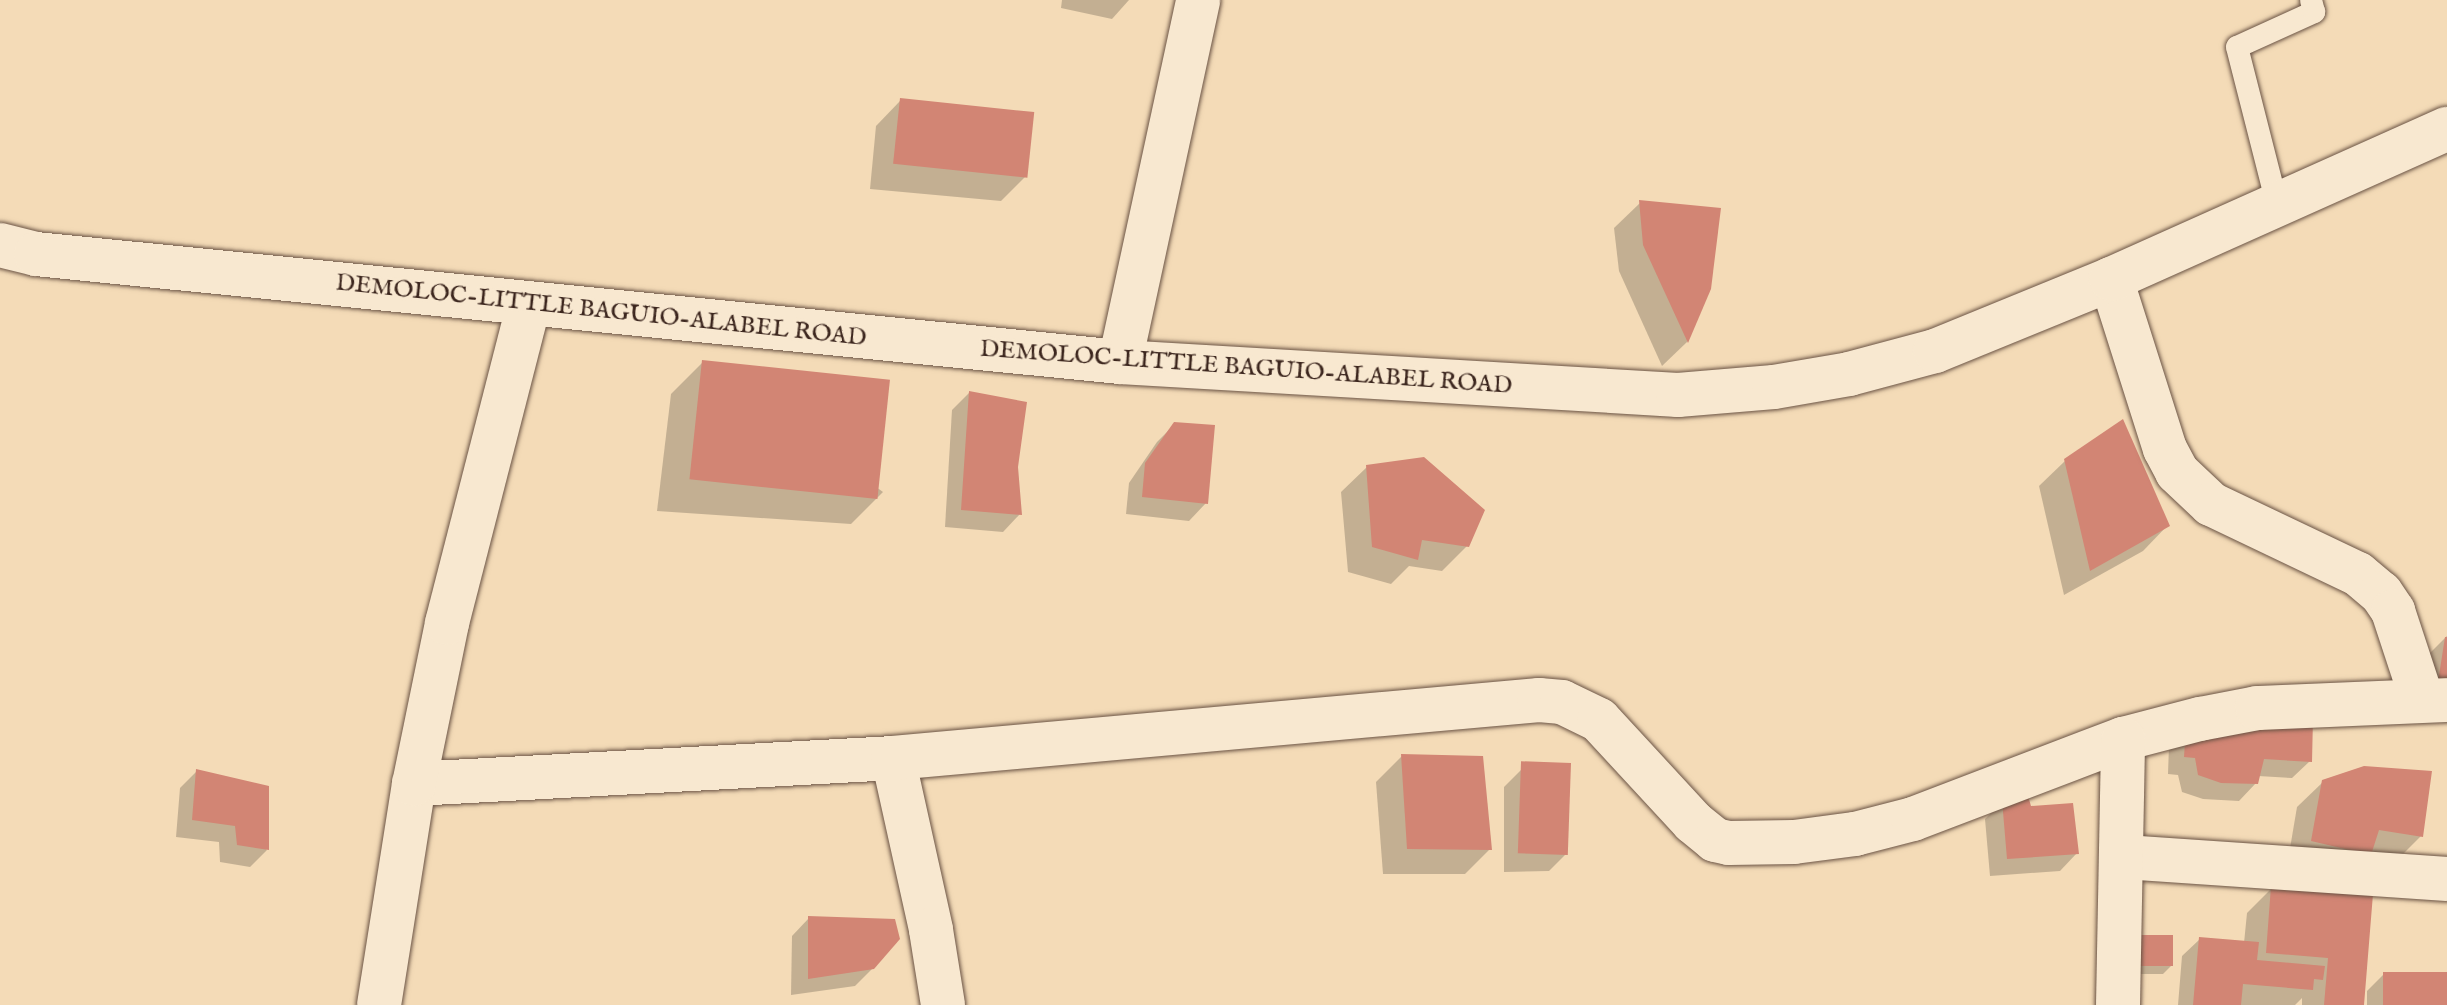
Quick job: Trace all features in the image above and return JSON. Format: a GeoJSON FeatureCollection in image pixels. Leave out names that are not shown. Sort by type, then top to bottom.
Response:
{"type":"FeatureCollection","features":[{"type":"Feature","properties":{"kind":"street"},"geometry":{"type":"LineString","coordinates":[[1120,362],[1198,0]]}},
{"type":"Feature","properties":{"kind":"street","name":"DEMOLOC-LITTLE BAGUIO-ALABEL ROAD"},"geometry":{"type":"LineString","coordinates":[[0,245],[36,254],[1120,362],[1596,393],[1678,395],[1774,387],[1849,374],[1935,351],[2111,279],[2447,129]]}},
{"type":"Feature","properties":{"kind":"street"},"geometry":{"type":"LineString","coordinates":[[414,784],[893,758],[1539,700],[1562,702],[1599,720],[1704,833],[1729,843],[1768,843],[1855,834],[1913,819],[2123,739],[2257,708],[2434,700],[2393,611],[2381,593],[2358,574],[2211,504],[2177,472],[2165,449],[2111,279]]}},
{"type":"Feature","properties":{"kind":"street"},"geometry":{"type":"LineString","coordinates":[[379,1005],[414,784],[451,609],[529,303]]}},
{"type":"Feature","properties":{"kind":"street"},"geometry":{"type":"LineString","coordinates":[[2118,1005],[2124,857],[2123,739]]}},
{"type":"Feature","properties":{"kind":"street"},"geometry":{"type":"LineString","coordinates":[[893,758],[931,930],[943,1005]]}},
{"type":"Feature","properties":{"kind":"street"},"geometry":{"type":"LineString","coordinates":[[2124,857],[2447,879]]}},
{"type":"Feature","properties":{"kind":"lane"},"geometry":{"type":"LineString","coordinates":[[2277,204],[2237,47],[2314,12],[2311,0]]}},
{"type":"Feature","properties":{"kind":"building"},"geometry":{"type":"Polygon","coordinates":[[[900,98],[1034,112],[1027,178],[893,164],[900,98]]]}},
{"type":"Feature","properties":{"kind":"building"},"geometry":{"type":"Polygon","coordinates":[[[1639,200],[1721,208],[1711,289],[1688,343],[1643,245],[1639,200]]]}},
{"type":"Feature","properties":{"kind":"building"},"geometry":{"type":"Polygon","coordinates":[[[702,360],[890,380],[877,499],[689,479],[702,360]]]}},
{"type":"Feature","properties":{"kind":"building"},"geometry":{"type":"Polygon","coordinates":[[[969,391],[1027,402],[1018,467],[1022,515],[961,510],[969,391]]]}},
{"type":"Feature","properties":{"kind":"building"},"geometry":{"type":"Polygon","coordinates":[[[2123,419],[2170,526],[2090,571],[2064,459],[2123,419]]]}},
{"type":"Feature","properties":{"kind":"building"},"geometry":{"type":"Polygon","coordinates":[[[1174,422],[1215,425],[1208,504],[1142,497],[1145,463],[1174,422]]]}},
{"type":"Feature","properties":{"kind":"building"},"geometry":{"type":"Polygon","coordinates":[[[1424,457],[1485,510],[1469,547],[1422,540],[1418,560],[1372,547],[1366,465],[1424,457]]]}},
{"type":"Feature","properties":{"kind":"building"},"geometry":{"type":"Polygon","coordinates":[[[2447,637],[2447,683],[2438,682],[2447,637]]]}},
{"type":"Feature","properties":{"kind":"building"},"geometry":{"type":"Polygon","coordinates":[[[2313,718],[2312,762],[2264,759],[2258,784],[2221,783],[2198,775],[2195,758],[2184,757],[2186,726],[2313,718]]]}},
{"type":"Feature","properties":{"kind":"building"},"geometry":{"type":"Polygon","coordinates":[[[1401,754],[1483,756],[1492,850],[1407,849],[1401,754]]]}},
{"type":"Feature","properties":{"kind":"building"},"geometry":{"type":"Polygon","coordinates":[[[1521,761],[1571,763],[1568,855],[1518,853],[1521,761]]]}},
{"type":"Feature","properties":{"kind":"building"},"geometry":{"type":"Polygon","coordinates":[[[2364,766],[2432,771],[2423,837],[2379,830],[2371,855],[2311,841],[2322,780],[2364,766]]]}},
{"type":"Feature","properties":{"kind":"building"},"geometry":{"type":"Polygon","coordinates":[[[196,769],[269,786],[269,850],[237,845],[235,826],[192,820],[196,769]]]}},
{"type":"Feature","properties":{"kind":"building"},"geometry":{"type":"Polygon","coordinates":[[[2028,796],[2031,806],[2073,803],[2079,854],[2007,859],[2002,800],[2028,796]]]}},
{"type":"Feature","properties":{"kind":"building"},"geometry":{"type":"Polygon","coordinates":[[[2271,886],[2373,894],[2364,1005],[2324,1005],[2328,958],[2266,953],[2271,886]]]}},
{"type":"Feature","properties":{"kind":"building"},"geometry":{"type":"Polygon","coordinates":[[[808,916],[895,919],[900,939],[874,969],[808,979],[808,916]]]}},
{"type":"Feature","properties":{"kind":"building"},"geometry":{"type":"Polygon","coordinates":[[[2127,935],[2173,935],[2173,966],[2127,966],[2127,935]]]}},
{"type":"Feature","properties":{"kind":"building"},"geometry":{"type":"Polygon","coordinates":[[[2199,937],[2259,942],[2257,960],[2325,966],[2323,980],[2314,979],[2313,990],[2243,984],[2241,1005],[2193,1005],[2199,937]]]}},
{"type":"Feature","properties":{"kind":"building"},"geometry":{"type":"Polygon","coordinates":[[[2383,972],[2447,972],[2447,1005],[2383,1005],[2383,972]]]}}]}
